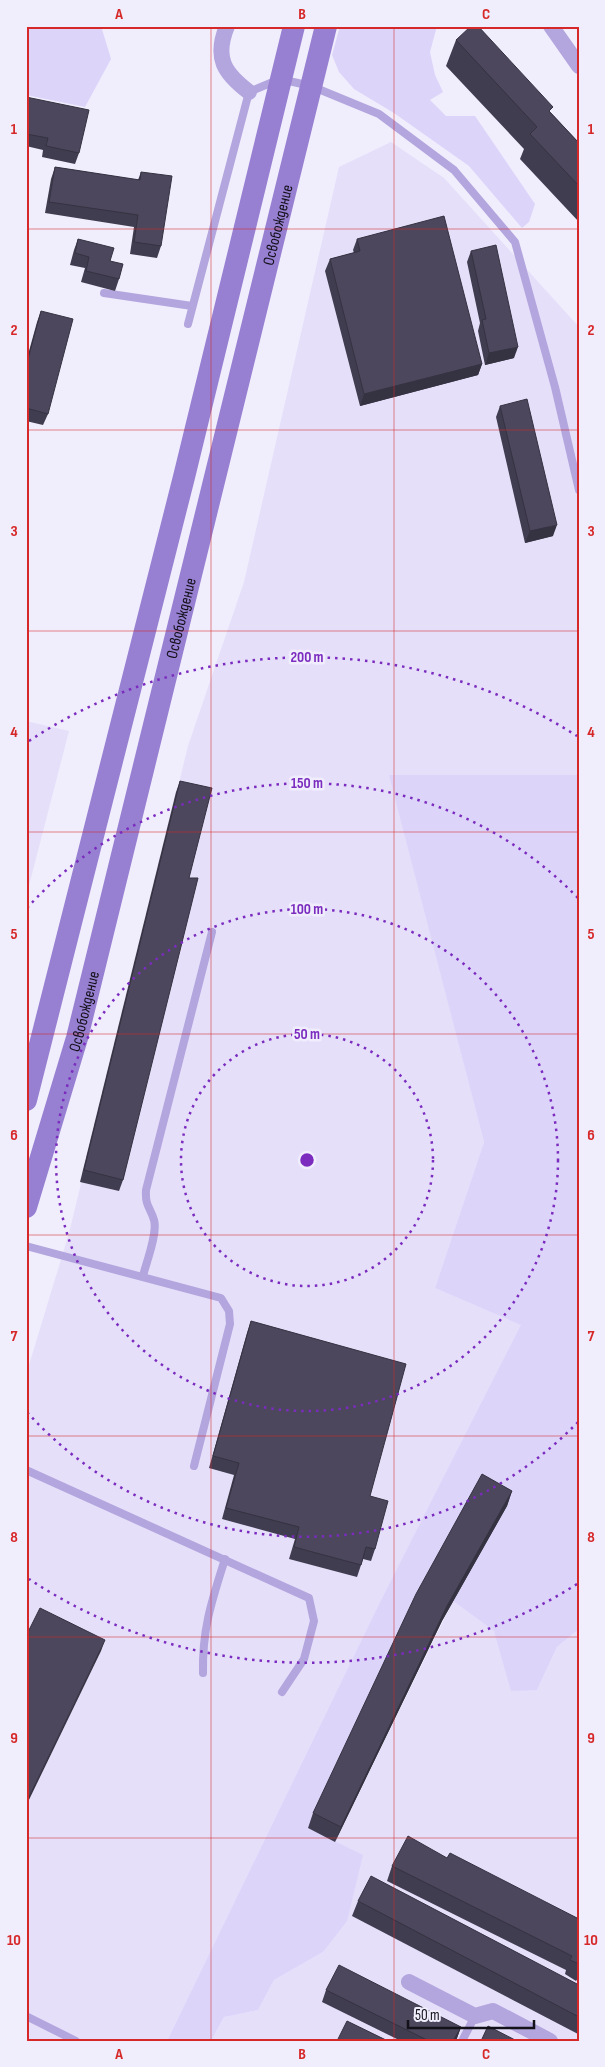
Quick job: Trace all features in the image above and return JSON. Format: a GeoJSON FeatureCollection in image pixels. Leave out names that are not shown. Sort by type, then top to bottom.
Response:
{"type":"FeatureCollection","features":[{"type":"Feature","properties":{"kind":"street"},"geometry":{"type":"LineString","coordinates":[[227,26],[221,47],[222,61],[227,73],[249,92]]}},
{"type":"Feature","properties":{"kind":"street","name":"Освобождение"},"geometry":{"type":"LineString","coordinates":[[26,1100],[186,468],[294,26]]}},
{"type":"Feature","properties":{"kind":"street","name":"Освобождение"},"geometry":{"type":"LineString","coordinates":[[26,1207],[77,1038],[326,26]]}},
{"type":"Feature","properties":{"kind":"street"},"geometry":{"type":"LineString","coordinates":[[551,26],[579,66]]}},
{"type":"Feature","properties":{"kind":"street"},"geometry":{"type":"LineString","coordinates":[[408,1982],[476,2016],[494,2011],[550,2041]]}},
{"type":"Feature","properties":{"kind":"lane"},"geometry":{"type":"LineString","coordinates":[[188,324],[249,92],[280,79],[311,86],[379,114],[454,170],[515,242],[555,387],[579,490]]}},
{"type":"Feature","properties":{"kind":"lane"},"geometry":{"type":"LineString","coordinates":[[104,293],[192,306]]}},
{"type":"Feature","properties":{"kind":"lane"},"geometry":{"type":"LineString","coordinates":[[143,1276],[154,1230],[154,1220],[145,1202],[146,1190],[212,932]]}},
{"type":"Feature","properties":{"kind":"lane"},"geometry":{"type":"LineString","coordinates":[[26,1246],[221,1298],[229,1311],[230,1324],[194,1466]]}},
{"type":"Feature","properties":{"kind":"lane"},"geometry":{"type":"LineString","coordinates":[[26,1470],[309,1598],[314,1621],[304,1659],[282,1692]]}},
{"type":"Feature","properties":{"kind":"lane"},"geometry":{"type":"LineString","coordinates":[[203,1673],[202,1644],[205,1622],[225,1559]]}},
{"type":"Feature","properties":{"kind":"lane"},"geometry":{"type":"LineString","coordinates":[[26,2016],[76,2041]]}},
{"type":"Feature","properties":{"kind":"lane"},"geometry":{"type":"LineString","coordinates":[[462,2041],[476,2016]]}},
{"type":"Feature","properties":{"kind":"shaded area"},"geometry":{"type":"Polygon","coordinates":[[[26,26],[101,26],[111,59],[85,107],[26,95],[26,26]]]}},
{"type":"Feature","properties":{"kind":"shaded area"},"geometry":{"type":"Polygon","coordinates":[[[340,26],[437,26],[430,52],[435,75],[443,92],[430,100],[446,116],[475,116],[535,204],[529,222],[522,228],[469,166],[394,113],[354,89],[339,72],[332,55],[340,26]]]}},
{"type":"Feature","properties":{"kind":"shaded area"},"geometry":{"type":"Polygon","coordinates":[[[391,142],[444,178],[579,327],[579,780],[577,775],[390,775],[484,1142],[435,1288],[522,1325],[379,1604],[167,2041],[26,2041],[26,1375],[69,1233],[188,746],[244,582],[339,167],[391,142]]]}},
{"type":"Feature","properties":{"kind":"shaded area"},"geometry":{"type":"Polygon","coordinates":[[[26,721],[69,731],[26,897],[26,721]]]}},
{"type":"Feature","properties":{"kind":"shaded area"},"geometry":{"type":"Polygon","coordinates":[[[389,775],[577,775],[579,780],[579,1629],[557,1647],[537,1690],[511,1691],[494,1631],[453,1601],[308,1828],[363,1855],[347,1921],[323,1952],[274,1980],[258,2010],[224,2017],[211,2041],[167,2041],[379,1604],[521,1325],[435,1288],[484,1142],[389,775]]]}},
{"type":"Feature","properties":{"kind":"shaded area"},"geometry":{"type":"Polygon","coordinates":[[[453,1601],[494,1631],[537,1690],[557,1647],[579,1629],[579,2041],[211,2041],[224,2017],[258,2010],[274,1980],[323,1952],[362,1855],[335,1842],[453,1601]]]}},
{"type":"Feature","properties":{"kind":"building"},"geometry":{"type":"Polygon","coordinates":[[[471,26],[478,26],[553,107],[549,111],[579,143],[579,186],[530,134],[537,127],[456,40],[471,26]]]}},
{"type":"Feature","properties":{"kind":"building"},"geometry":{"type":"Polygon","coordinates":[[[26,97],[89,110],[79,153],[46,146],[48,138],[26,134],[26,97]]]}},
{"type":"Feature","properties":{"kind":"building"},"geometry":{"type":"Polygon","coordinates":[[[55,167],[140,180],[141,172],[172,176],[161,246],[134,242],[138,215],[49,202],[55,167]]]}},
{"type":"Feature","properties":{"kind":"building"},"geometry":{"type":"Polygon","coordinates":[[[444,216],[482,364],[364,394],[330,259],[360,251],[357,239],[444,216]]]}},
{"type":"Feature","properties":{"kind":"building"},"geometry":{"type":"Polygon","coordinates":[[[78,239],[114,248],[110,261],[123,264],[119,279],[86,271],[89,257],[75,253],[78,239]]]}},
{"type":"Feature","properties":{"kind":"building"},"geometry":{"type":"Polygon","coordinates":[[[496,245],[518,347],[489,353],[482,320],[486,319],[471,251],[496,245]]]}},
{"type":"Feature","properties":{"kind":"building"},"geometry":{"type":"Polygon","coordinates":[[[41,311],[73,319],[48,414],[26,408],[26,366],[41,311]]]}},
{"type":"Feature","properties":{"kind":"building"},"geometry":{"type":"Polygon","coordinates":[[[527,399],[557,525],[530,531],[500,406],[527,399]]]}},
{"type":"Feature","properties":{"kind":"building"},"geometry":{"type":"Polygon","coordinates":[[[180,781],[212,788],[189,878],[198,878],[123,1180],[84,1170],[180,781]]]}},
{"type":"Feature","properties":{"kind":"building"},"geometry":{"type":"Polygon","coordinates":[[[251,1321],[406,1364],[370,1496],[388,1501],[375,1549],[366,1547],[361,1565],[294,1547],[299,1527],[226,1508],[239,1463],[213,1456],[251,1321]]]}},
{"type":"Feature","properties":{"kind":"building"},"geometry":{"type":"Polygon","coordinates":[[[482,1474],[512,1491],[447,1606],[341,1827],[313,1813],[416,1594],[482,1474]]]}},
{"type":"Feature","properties":{"kind":"building"},"geometry":{"type":"Polygon","coordinates":[[[40,1608],[105,1640],[26,1803],[26,1636],[40,1608]]]}},
{"type":"Feature","properties":{"kind":"building"},"geometry":{"type":"Polygon","coordinates":[[[408,1836],[447,1858],[450,1853],[579,1919],[579,1964],[570,1960],[572,1956],[392,1866],[408,1836]]]}},
{"type":"Feature","properties":{"kind":"building"},"geometry":{"type":"Polygon","coordinates":[[[371,1876],[579,1985],[579,2017],[358,1901],[371,1876]]]}},
{"type":"Feature","properties":{"kind":"building"},"geometry":{"type":"Polygon","coordinates":[[[339,1965],[461,2027],[453,2041],[429,2041],[326,1990],[339,1965]]]}},
{"type":"Feature","properties":{"kind":"building"},"geometry":{"type":"Polygon","coordinates":[[[347,2021],[388,2041],[337,2041],[347,2021]]]}},
{"type":"Feature","properties":{"kind":"building"},"geometry":{"type":"Polygon","coordinates":[[[488,2026],[517,2041],[481,2041],[488,2026]]]}}]}
